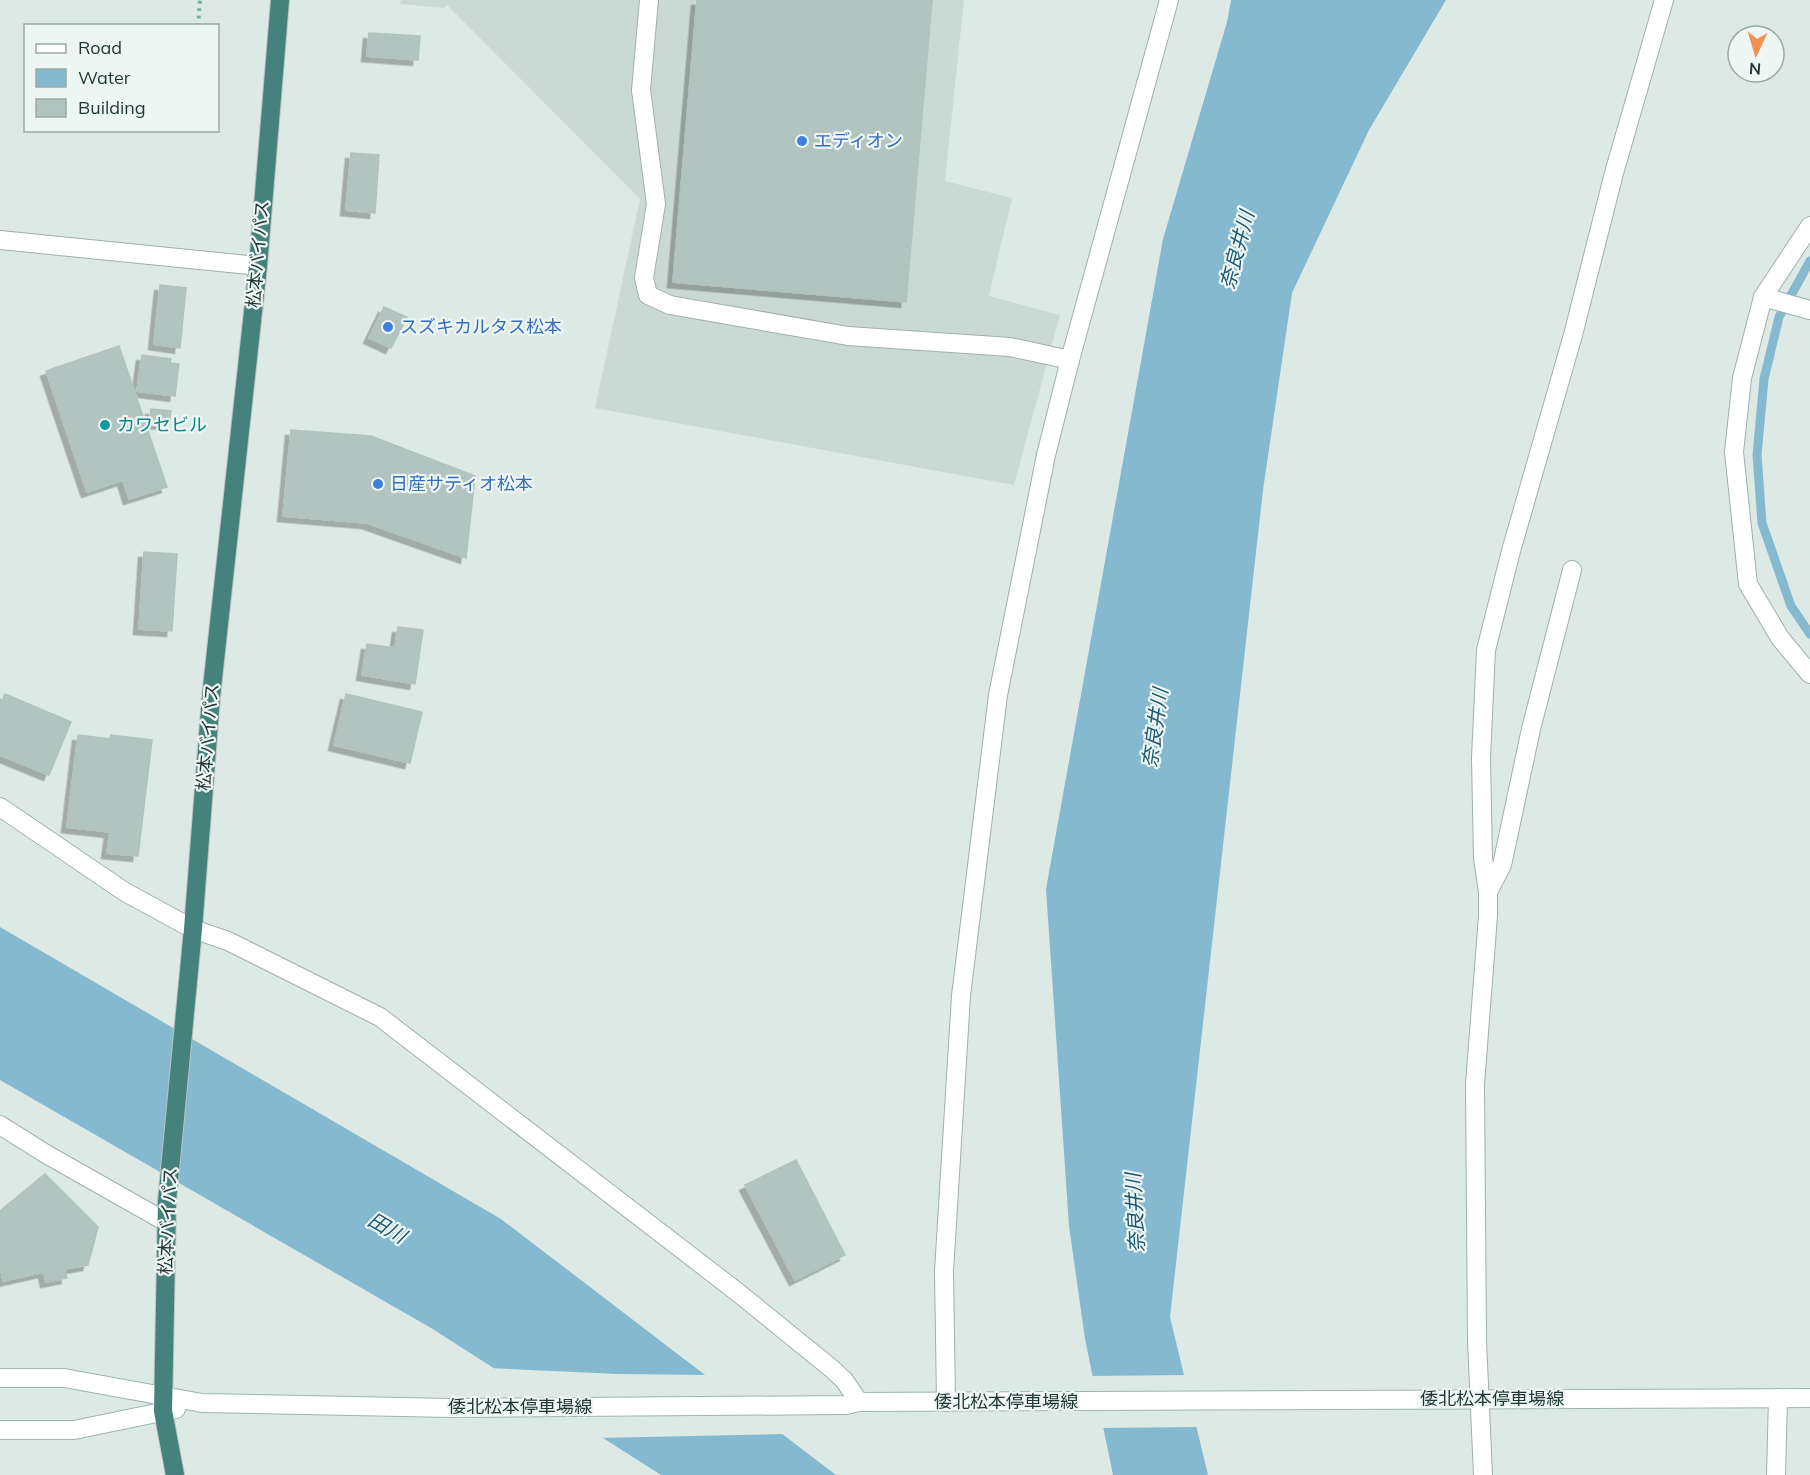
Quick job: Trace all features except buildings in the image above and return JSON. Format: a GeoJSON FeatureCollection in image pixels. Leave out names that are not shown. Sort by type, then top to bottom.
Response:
{"type":"FeatureCollection","features":[{"type":"Feature","properties":{"kind":"highway","name":"松本バイパス"},"geometry":{"type":"LineString","coordinates":[[175,1475],[163,1404],[167,1201],[193,929],[211,697],[258,266],[280,0]]}},
{"type":"Feature","properties":{"kind":"street"},"geometry":{"type":"LineString","coordinates":[[649,0],[641,90],[656,204],[644,278],[648,295],[670,305],[848,336],[1010,347],[1070,360]]}},
{"type":"Feature","properties":{"kind":"street"},"geometry":{"type":"LineString","coordinates":[[946,1402],[944,1271],[962,984],[998,695],[1046,455],[1169,0]]}},
{"type":"Feature","properties":{"kind":"street"},"geometry":{"type":"LineString","coordinates":[[1483,1475],[1475,1084],[1488,916],[1488,892],[1483,858],[1481,758],[1486,650],[1514,540],[1573,335],[1614,173],[1664,0]]}},
{"type":"Feature","properties":{"kind":"street"},"geometry":{"type":"LineString","coordinates":[[1810,226],[1762,297],[1742,378],[1734,452],[1748,584],[1780,638],[1810,674]]}},
{"type":"Feature","properties":{"kind":"street"},"geometry":{"type":"LineString","coordinates":[[0,240],[258,266]]}},
{"type":"Feature","properties":{"kind":"street"},"geometry":{"type":"LineString","coordinates":[[1762,297],[1810,310]]}},
{"type":"Feature","properties":{"kind":"street"},"geometry":{"type":"LineString","coordinates":[[1488,892],[1502,865],[1531,729],[1572,570]]}},
{"type":"Feature","properties":{"kind":"street"},"geometry":{"type":"LineString","coordinates":[[0,807],[125,892],[193,929],[228,941],[380,1017],[736,1291],[831,1368],[844,1380],[852,1404]]}},
{"type":"Feature","properties":{"kind":"street"},"geometry":{"type":"LineString","coordinates":[[0,1125],[46,1154],[166,1222]]}},
{"type":"Feature","properties":{"kind":"street","name":"倭北松本停車場線"},"geometry":{"type":"LineString","coordinates":[[0,1378],[64,1378],[163,1404]]}},
{"type":"Feature","properties":{"kind":"street"},"geometry":{"type":"LineString","coordinates":[[1776,1475],[1778,1398]]}},
{"type":"Feature","properties":{"kind":"street","name":"倭北松本停車場線"},"geometry":{"type":"LineString","coordinates":[[0,1431],[74,1430],[163,1404],[202,1403],[451,1408],[946,1402],[1810,1398]]}},
{"type":"Feature","properties":{"kind":"path"},"geometry":{"type":"LineString","coordinates":[[198,24],[200,0]]}},
{"type":"Feature","properties":{"kind":"shaded area"},"geometry":{"type":"Polygon","coordinates":[[[401,0],[964,0],[945,181],[1012,198],[989,296],[1060,315],[1014,485],[595,408],[640,199],[447,5],[444,8],[400,4],[401,0]]]}},
{"type":"Feature","properties":{"kind":"water","name":"奈良井川"},"geometry":{"type":"Polygon","coordinates":[[[1231,0],[1446,0],[1369,130],[1292,293],[1263,490],[1170,1317],[1208,1475],[1113,1475],[1085,1339],[1069,1226],[1046,889],[1163,239],[1227,22],[1231,0]]]}},
{"type":"Feature","properties":{"kind":"water","name":"田川"},"geometry":{"type":"Polygon","coordinates":[[[0,927],[501,1219],[836,1475],[661,1475],[431,1328],[0,1080],[0,927]]]}},
{"type":"Feature","properties":{"kind":"pier"},"geometry":{"type":"Polygon","coordinates":[[[488,1368],[618,1374],[710,1375],[788,1434],[597,1438],[488,1368]]]}},
{"type":"Feature","properties":{"kind":"pier"},"geometry":{"type":"Polygon","coordinates":[[[1187,1375],[1199,1427],[1100,1428],[1089,1376],[1187,1375]]]}},
{"type":"Feature","properties":{"kind":"waterway"},"geometry":{"type":"LineString","coordinates":[[1810,261],[1779,317],[1764,379],[1757,455],[1762,523],[1791,606],[1810,634]]}},
{"type":"Feature","properties":{"kind":"place","name":"エディオン"},"geometry":{"type":"Point","coordinates":[802,141]}},
{"type":"Feature","properties":{"kind":"place","name":"スズキカルタス松本"},"geometry":{"type":"Point","coordinates":[388,327]}},
{"type":"Feature","properties":{"kind":"place","name":"カワセビル"},"geometry":{"type":"Point","coordinates":[105,425]}},
{"type":"Feature","properties":{"kind":"place","name":"日産サティオ松本"},"geometry":{"type":"Point","coordinates":[378,484]}}]}
